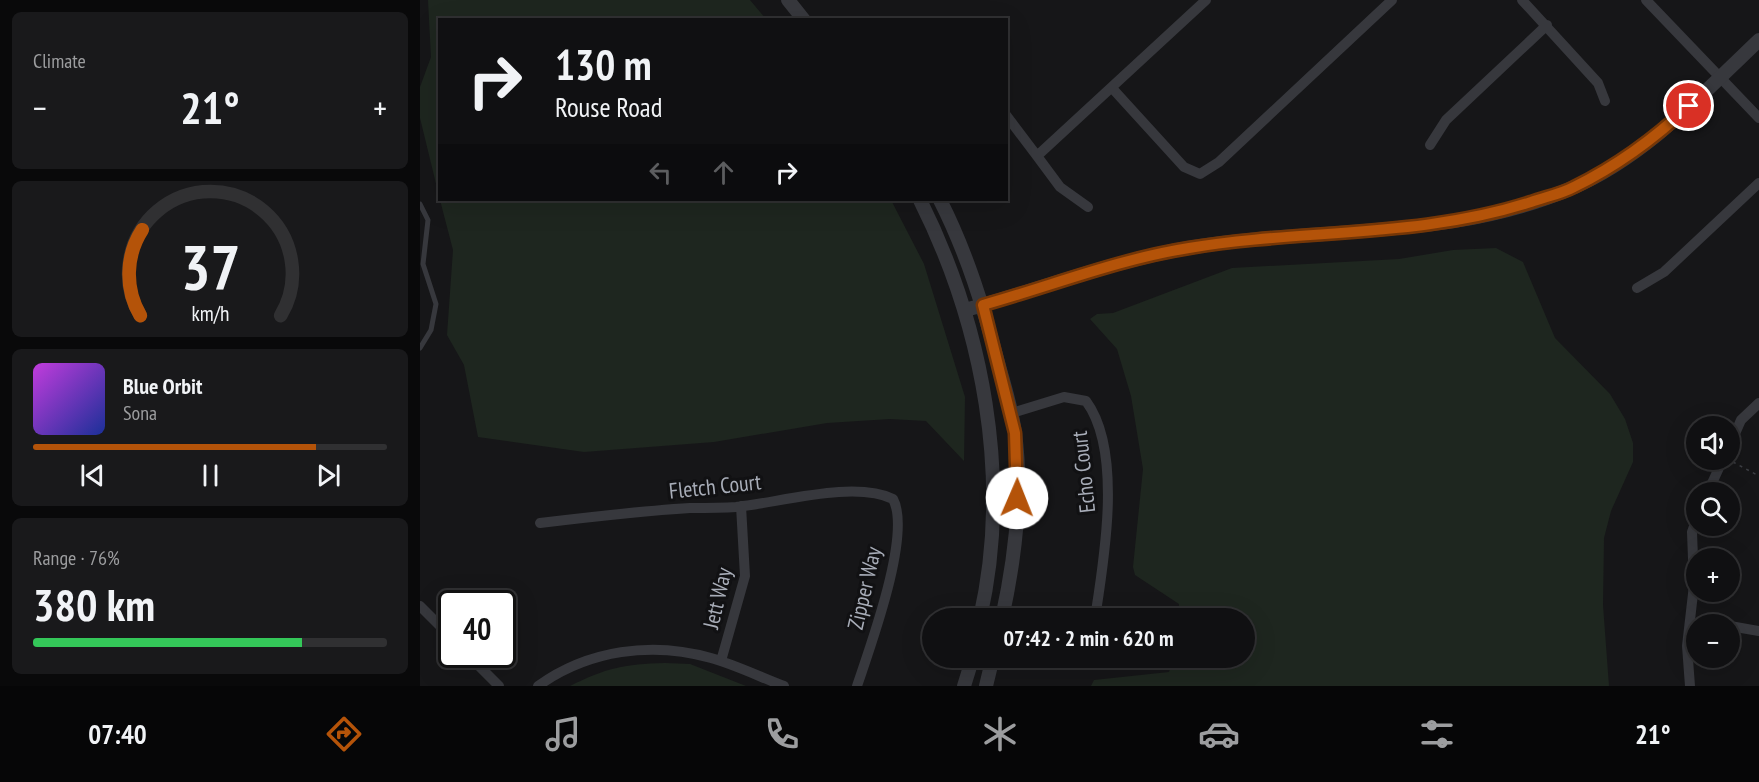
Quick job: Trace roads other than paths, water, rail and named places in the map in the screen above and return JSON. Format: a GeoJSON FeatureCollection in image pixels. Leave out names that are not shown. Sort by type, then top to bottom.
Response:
{"type":"FeatureCollection","features":[{"type":"Feature","properties":{"kind":"street"},"geometry":{"type":"LineString","coordinates":[[788,0],[802,18]]}},
{"type":"Feature","properties":{"kind":"street"},"geometry":{"type":"LineString","coordinates":[[1037,156],[1206,0]]}},
{"type":"Feature","properties":{"kind":"street"},"geometry":{"type":"LineString","coordinates":[[1112,88],[1184,167],[1200,174],[1219,162],[1392,0]]}},
{"type":"Feature","properties":{"kind":"street"},"geometry":{"type":"LineString","coordinates":[[1522,0],[1598,83],[1605,101]]}},
{"type":"Feature","properties":{"kind":"street"},"geometry":{"type":"LineString","coordinates":[[1646,0],[1759,118]]}},
{"type":"Feature","properties":{"kind":"street"},"geometry":{"type":"LineString","coordinates":[[1430,145],[1446,120],[1546,26]]}},
{"type":"Feature","properties":{"kind":"street"},"geometry":{"type":"LineString","coordinates":[[965,310],[1144,257],[1190,248],[1446,222],[1496,213],[1572,188],[1629,156],[1657,135],[1759,40]]}},
{"type":"Feature","properties":{"kind":"street"},"geometry":{"type":"LineString","coordinates":[[1008,118],[1060,187],[1088,207]]}},
{"type":"Feature","properties":{"kind":"street"},"geometry":{"type":"LineString","coordinates":[[1637,288],[1664,272],[1759,183]]}},
{"type":"Feature","properties":{"kind":"street"},"geometry":{"type":"LineString","coordinates":[[920,201],[939,239],[965,310],[988,414],[992,490],[987,590],[982,608]]}},
{"type":"Feature","properties":{"kind":"street"},"geometry":{"type":"LineString","coordinates":[[940,201],[956,232],[983,305],[1012,413],[1018,479],[1011,566],[1004,608]]}},
{"type":"Feature","properties":{"kind":"street","name":"Echo Court"},"geometry":{"type":"LineString","coordinates":[[1012,413],[1064,397],[1086,400],[1094,412],[1099,425],[1108,490],[1107,546],[1097,608]]}},
{"type":"Feature","properties":{"kind":"street"},"geometry":{"type":"LineString","coordinates":[[1740,424],[1759,403]]}},
{"type":"Feature","properties":{"kind":"street","name":"Fletch Court"},"geometry":{"type":"LineString","coordinates":[[540,523],[598,516],[741,506],[779,498],[827,493],[874,493],[893,499]]}},
{"type":"Feature","properties":{"kind":"street","name":"Zipper Way"},"geometry":{"type":"LineString","coordinates":[[857,686],[881,615],[892,569],[899,517],[898,508],[893,499]]}},
{"type":"Feature","properties":{"kind":"street","name":"Jett Way"},"geometry":{"type":"LineString","coordinates":[[721,662],[746,576],[741,506]]}},
{"type":"Feature","properties":{"kind":"street"},"geometry":{"type":"LineString","coordinates":[[1692,536],[1693,614]]}},
{"type":"Feature","properties":{"kind":"street"},"geometry":{"type":"LineString","coordinates":[[420,606],[438,624]]}},
{"type":"Feature","properties":{"kind":"street"},"geometry":{"type":"LineString","coordinates":[[1740,628],[1759,631]]}},
{"type":"Feature","properties":{"kind":"street"},"geometry":{"type":"LineString","coordinates":[[538,686],[585,662],[624,650],[677,650],[721,662],[784,686]]}},
{"type":"Feature","properties":{"kind":"street"},"geometry":{"type":"LineString","coordinates":[[481,668],[499,686]]}},
{"type":"Feature","properties":{"kind":"street"},"geometry":{"type":"LineString","coordinates":[[964,686],[970,668]]}},
{"type":"Feature","properties":{"kind":"street"},"geometry":{"type":"LineString","coordinates":[[986,686],[990,668]]}},
{"type":"Feature","properties":{"kind":"street"},"geometry":{"type":"LineString","coordinates":[[1689,668],[1690,686]]}},
{"type":"Feature","properties":{"kind":"lane"},"geometry":{"type":"LineString","coordinates":[[420,204],[428,220],[423,264],[436,304],[431,330],[420,348]]}}]}
